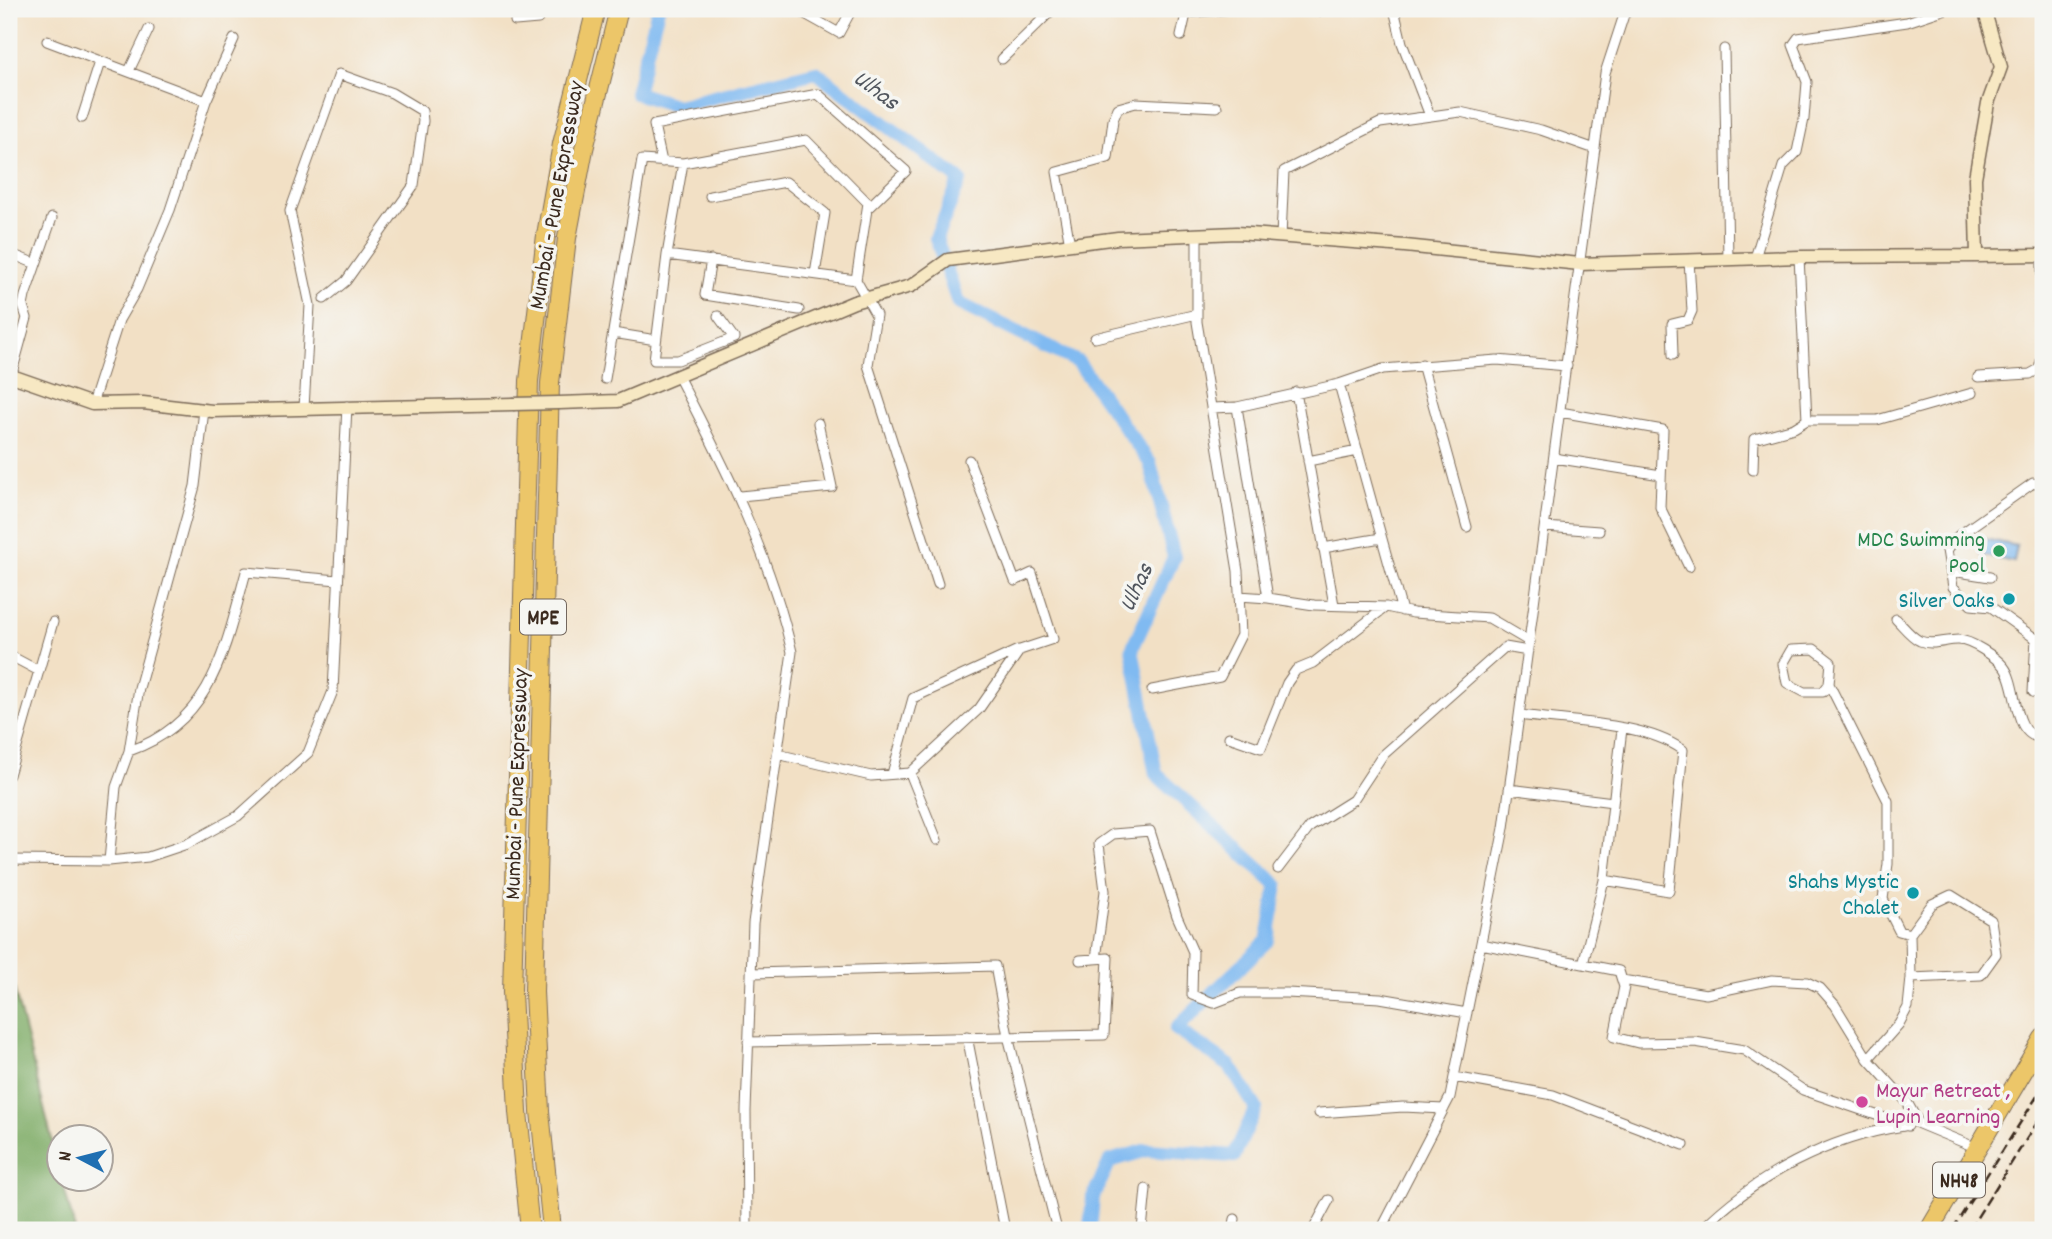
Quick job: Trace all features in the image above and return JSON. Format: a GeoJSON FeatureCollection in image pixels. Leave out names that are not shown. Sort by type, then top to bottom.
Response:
{"type":"FeatureCollection","features":[{"type":"Feature","properties":{"kind":"highway","name":"Mumbai - Pune Expressway"},"geometry":{"type":"LineString","coordinates":[[530,1230],[517,1099],[512,992],[529,381],[548,222],[562,144],[596,9]]}},
{"type":"Feature","properties":{"kind":"highway","name":"Mumbai - Pune Expressway"},"geometry":{"type":"LineString","coordinates":[[552,1230],[540,1111],[534,992],[551,383],[567,238],[584,149],[619,9]]}},
{"type":"Feature","properties":{"kind":"highway","name":"NH48"},"geometry":{"type":"LineString","coordinates":[[1929,1230],[2043,1038]]}},
{"type":"Feature","properties":{"kind":"highway","name":"NH48"},"geometry":{"type":"LineString","coordinates":[[1941,1230],[2043,1055]]}},
{"type":"Feature","properties":{"kind":"street"},"geometry":{"type":"LineString","coordinates":[[515,21],[538,19],[540,9]]}},
{"type":"Feature","properties":{"kind":"street"},"geometry":{"type":"LineString","coordinates":[[796,9],[839,33],[852,9]]}},
{"type":"Feature","properties":{"kind":"street"},"geometry":{"type":"LineString","coordinates":[[1002,59],[1053,9]]}},
{"type":"Feature","properties":{"kind":"street"},"geometry":{"type":"LineString","coordinates":[[1181,36],[1187,11],[1233,9]]}},
{"type":"Feature","properties":{"kind":"street"},"geometry":{"type":"LineString","coordinates":[[1394,9],[1402,43],[1430,116]]}},
{"type":"Feature","properties":{"kind":"street"},"geometry":{"type":"LineString","coordinates":[[1381,1230],[1450,1097],[1509,789],[1605,73],[1624,15],[1630,9]]}},
{"type":"Feature","properties":{"kind":"street"},"geometry":{"type":"LineString","coordinates":[[1755,258],[1783,166],[1797,152],[1804,119],[1807,82],[1793,45],[1798,37],[1907,22],[1931,11],[1946,9]]}},
{"type":"Feature","properties":{"kind":"street"},"geometry":{"type":"LineString","coordinates":[[1977,256],[1975,178],[1989,103],[2001,67],[1984,9]]}},
{"type":"Feature","properties":{"kind":"street"},"geometry":{"type":"LineString","coordinates":[[129,71],[149,29]]}},
{"type":"Feature","properties":{"kind":"street"},"geometry":{"type":"LineString","coordinates":[[92,404],[118,320],[137,289],[170,210],[206,101],[234,38]]}},
{"type":"Feature","properties":{"kind":"street"},"geometry":{"type":"LineString","coordinates":[[47,41],[206,101]]}},
{"type":"Feature","properties":{"kind":"street"},"geometry":{"type":"LineString","coordinates":[[1724,49],[1728,259]]}},
{"type":"Feature","properties":{"kind":"street"},"geometry":{"type":"LineString","coordinates":[[82,118],[100,62]]}},
{"type":"Feature","properties":{"kind":"street"},"geometry":{"type":"LineString","coordinates":[[304,408],[310,305],[290,211],[340,74],[392,93],[422,111],[423,121],[414,185],[346,281],[324,299]]}},
{"type":"Feature","properties":{"kind":"street"},"geometry":{"type":"LineString","coordinates":[[662,162],[654,125],[818,94],[906,171],[867,209]]}},
{"type":"Feature","properties":{"kind":"street"},"geometry":{"type":"LineString","coordinates":[[1070,245],[1057,172],[1108,158],[1113,120],[1118,108],[1136,103],[1217,107]]}},
{"type":"Feature","properties":{"kind":"street"},"geometry":{"type":"LineString","coordinates":[[1280,237],[1284,171],[1380,123],[1461,113],[1541,130],[1595,149]]}},
{"type":"Feature","properties":{"kind":"street"},"geometry":{"type":"LineString","coordinates":[[605,379],[642,160],[683,163],[806,140],[868,203],[856,280],[876,315],[869,365],[938,584]]}},
{"type":"Feature","properties":{"kind":"street"},"geometry":{"type":"LineString","coordinates":[[683,163],[667,255],[654,360],[678,360],[734,338],[719,316]]}},
{"type":"Feature","properties":{"kind":"street"},"geometry":{"type":"LineString","coordinates":[[710,196],[786,182],[825,213],[815,274]]}},
{"type":"Feature","properties":{"kind":"street"},"geometry":{"type":"LineString","coordinates":[[52,218],[25,296],[23,306],[27,318],[10,376],[92,404],[144,403],[204,410],[618,401],[868,299],[911,286],[948,260],[1118,238],[1197,235],[1280,237],[1580,264],[1799,257],[2043,255],[2042,357],[2039,369],[2030,374],[1978,377]]}},
{"type":"Feature","properties":{"kind":"street"},"geometry":{"type":"LineString","coordinates":[[1152,690],[1220,677],[1241,635],[1238,571],[1197,314],[1197,235]]}},
{"type":"Feature","properties":{"kind":"street"},"geometry":{"type":"LineString","coordinates":[[9,253],[36,264]]}},
{"type":"Feature","properties":{"kind":"street"},"geometry":{"type":"LineString","coordinates":[[667,255],[856,280]]}},
{"type":"Feature","properties":{"kind":"street"},"geometry":{"type":"LineString","coordinates":[[1799,257],[1807,420]]}},
{"type":"Feature","properties":{"kind":"street"},"geometry":{"type":"LineString","coordinates":[[711,260],[705,295],[799,310]]}},
{"type":"Feature","properties":{"kind":"street"},"geometry":{"type":"LineString","coordinates":[[1673,355],[1672,324],[1688,320],[1692,311],[1689,260]]}},
{"type":"Feature","properties":{"kind":"street"},"geometry":{"type":"LineString","coordinates":[[1095,338],[1197,314]]}},
{"type":"Feature","properties":{"kind":"street"},"geometry":{"type":"LineString","coordinates":[[613,333],[656,340]]}},
{"type":"Feature","properties":{"kind":"street"},"geometry":{"type":"LineString","coordinates":[[1211,408],[1237,407],[1339,384],[1383,369],[1422,364],[1496,360],[1566,366]]}},
{"type":"Feature","properties":{"kind":"street"},"geometry":{"type":"LineString","coordinates":[[1422,364],[1467,527]]}},
{"type":"Feature","properties":{"kind":"street"},"geometry":{"type":"LineString","coordinates":[[678,376],[740,496],[783,615],[792,652],[753,923],[748,1042],[747,1230]]}},
{"type":"Feature","properties":{"kind":"street"},"geometry":{"type":"LineString","coordinates":[[1339,384],[1402,611]]}},
{"type":"Feature","properties":{"kind":"street"},"geometry":{"type":"LineString","coordinates":[[1296,392],[1334,605]]}},
{"type":"Feature","properties":{"kind":"street"},"geometry":{"type":"LineString","coordinates":[[1753,470],[1754,439],[1794,428],[1807,420],[1877,420],[1972,393]]}},
{"type":"Feature","properties":{"kind":"street"},"geometry":{"type":"LineString","coordinates":[[9,860],[109,861],[148,857],[187,844],[238,816],[308,753],[333,691],[338,580],[341,574],[347,406]]}},
{"type":"Feature","properties":{"kind":"street"},"geometry":{"type":"LineString","coordinates":[[1237,407],[1268,598]]}},
{"type":"Feature","properties":{"kind":"street"},"geometry":{"type":"LineString","coordinates":[[109,861],[116,787],[129,751],[139,688],[195,486],[204,410]]}},
{"type":"Feature","properties":{"kind":"street"},"geometry":{"type":"LineString","coordinates":[[1560,412],[1663,430],[1660,507],[1689,566]]}},
{"type":"Feature","properties":{"kind":"street"},"geometry":{"type":"LineString","coordinates":[[740,496],[832,487],[818,423]]}},
{"type":"Feature","properties":{"kind":"street"},"geometry":{"type":"LineString","coordinates":[[1308,461],[1357,451]]}},
{"type":"Feature","properties":{"kind":"street"},"geometry":{"type":"LineString","coordinates":[[1554,458],[1661,475]]}},
{"type":"Feature","properties":{"kind":"street"},"geometry":{"type":"LineString","coordinates":[[892,774],[913,698],[1020,650],[1053,639],[1032,573],[1015,581],[969,460]]}},
{"type":"Feature","properties":{"kind":"street"},"geometry":{"type":"LineString","coordinates":[[2043,486],[2034,483],[1958,536],[1947,550],[1953,587],[1971,605],[1991,607],[2040,641],[2033,692],[2043,696]]}},
{"type":"Feature","properties":{"kind":"street"},"geometry":{"type":"LineString","coordinates":[[1545,527],[1599,531]]}},
{"type":"Feature","properties":{"kind":"street"},"geometry":{"type":"LineString","coordinates":[[1323,548],[1381,538]]}},
{"type":"Feature","properties":{"kind":"street"},"geometry":{"type":"LineString","coordinates":[[1952,571],[1990,577]]}},
{"type":"Feature","properties":{"kind":"street"},"geometry":{"type":"LineString","coordinates":[[129,751],[152,743],[191,712],[208,690],[222,657],[246,572],[338,580]]}},
{"type":"Feature","properties":{"kind":"street"},"geometry":{"type":"LineString","coordinates":[[1239,596],[1489,618],[1529,646]]}},
{"type":"Feature","properties":{"kind":"street"},"geometry":{"type":"LineString","coordinates":[[1229,737],[1261,748],[1287,683],[1296,670],[1313,663],[1386,607]]}},
{"type":"Feature","properties":{"kind":"street"},"geometry":{"type":"LineString","coordinates":[[1896,619],[1917,640],[1930,643],[1961,640],[1971,643],[2004,668],[2025,730],[2037,738],[2043,738]]}},
{"type":"Feature","properties":{"kind":"street"},"geometry":{"type":"LineString","coordinates":[[9,775],[53,622]]}},
{"type":"Feature","properties":{"kind":"street"},"geometry":{"type":"LineString","coordinates":[[1278,869],[1310,827],[1353,800],[1381,755],[1505,647],[1529,646]]}},
{"type":"Feature","properties":{"kind":"street"},"geometry":{"type":"LineString","coordinates":[[1829,684],[1823,692],[1804,692],[1787,683],[1783,664],[1791,650],[1814,649],[1831,663],[1829,684],[1888,802],[1888,864],[1883,900],[1899,931],[1910,934]]}},
{"type":"Feature","properties":{"kind":"street"},"geometry":{"type":"LineString","coordinates":[[777,754],[871,776],[909,773],[979,709],[1020,650]]}},
{"type":"Feature","properties":{"kind":"street"},"geometry":{"type":"LineString","coordinates":[[9,655],[39,671]]}},
{"type":"Feature","properties":{"kind":"street"},"geometry":{"type":"LineString","coordinates":[[1520,715],[1654,735],[1683,750],[1669,891],[1604,880]]}},
{"type":"Feature","properties":{"kind":"street"},"geometry":{"type":"LineString","coordinates":[[1583,964],[1604,880],[1622,729]]}},
{"type":"Feature","properties":{"kind":"street"},"geometry":{"type":"LineString","coordinates":[[909,773],[937,841]]}},
{"type":"Feature","properties":{"kind":"street"},"geometry":{"type":"LineString","coordinates":[[1509,789],[1613,802]]}},
{"type":"Feature","properties":{"kind":"street"},"geometry":{"type":"LineString","coordinates":[[1096,959],[1105,891],[1099,844],[1113,834],[1150,831],[1177,916],[1192,952],[1192,995],[1214,1003],[1240,993],[1380,998],[1467,1013]]}},
{"type":"Feature","properties":{"kind":"street"},"geometry":{"type":"LineString","coordinates":[[1868,1059],[1899,1024],[1908,1007],[1911,978],[1910,934],[1932,904],[1951,895],[1991,920],[1996,954],[1981,975],[1911,978]]}},
{"type":"Feature","properties":{"kind":"street"},"geometry":{"type":"LineString","coordinates":[[1481,944],[1619,971],[1624,986],[1614,1037],[1638,1043],[1695,1042],[1744,1050],[1803,1090],[1908,1126]]}},
{"type":"Feature","properties":{"kind":"street"},"geometry":{"type":"LineString","coordinates":[[748,1042],[1104,1035],[1108,958],[1080,960]]}},
{"type":"Feature","properties":{"kind":"street"},"geometry":{"type":"LineString","coordinates":[[751,973],[995,966],[1008,1036],[1057,1230]]}},
{"type":"Feature","properties":{"kind":"street"},"geometry":{"type":"LineString","coordinates":[[1622,980],[1706,994],[1772,980],[1807,982],[1819,988],[1835,1005],[1868,1059],[1907,1102],[1919,1124]]}},
{"type":"Feature","properties":{"kind":"street"},"geometry":{"type":"LineString","coordinates":[[967,1036],[1005,1230]]}},
{"type":"Feature","properties":{"kind":"street"},"geometry":{"type":"LineString","coordinates":[[1454,1077],[1553,1095],[1685,1145]]}},
{"type":"Feature","properties":{"kind":"street"},"geometry":{"type":"LineString","coordinates":[[1319,1113],[1403,1107],[1444,1109]]}},
{"type":"Feature","properties":{"kind":"street"},"geometry":{"type":"LineString","coordinates":[[1701,1230],[1729,1202],[1790,1165],[1867,1132],[1919,1124],[1977,1148]]}},
{"type":"Feature","properties":{"kind":"street"},"geometry":{"type":"LineString","coordinates":[[1142,1230],[1146,1189]]}},
{"type":"Feature","properties":{"kind":"street"},"geometry":{"type":"LineString","coordinates":[[1312,1230],[1329,1200]]}},
{"type":"Feature","properties":{"kind":"street"},"geometry":{"type":"LineString","coordinates":[[1233,1230],[1235,1219]]}},
{"type":"Feature","properties":{"kind":"street"},"geometry":{"type":"LineString","coordinates":[[2038,1230],[2043,1224]]}},
{"type":"Feature","properties":{"kind":"green space"},"geometry":{"type":"Polygon","coordinates":[[[9,968],[48,1124],[46,1194],[66,1194],[75,1230],[9,1230],[9,968]]]}},
{"type":"Feature","properties":{"kind":"water","name":"MDC Swimming Pool"},"geometry":{"type":"Polygon","coordinates":[[[1985,539],[2017,546],[2014,562],[1981,555],[1985,539]]]}},
{"type":"Feature","properties":{"kind":"waterway","name":"Ulhas"},"geometry":{"type":"LineString","coordinates":[[658,9],[636,93],[677,106],[816,72],[960,180],[936,238],[958,303],[1078,362],[1150,463],[1174,557],[1132,649],[1156,774],[1277,885],[1268,940],[1176,1029],[1230,1066],[1256,1108],[1234,1156],[1147,1150],[1110,1161],[1093,1197],[1090,1230]]}},
{"type":"Feature","properties":{"kind":"railway"},"geometry":{"type":"LineString","coordinates":[[1952,1230],[2043,1087]]}},
{"type":"Feature","properties":{"kind":"railway"},"geometry":{"type":"LineString","coordinates":[[1969,1230],[2043,1113]]}},
{"type":"Feature","properties":{"kind":"place","name":"MDC Swimming Pool"},"geometry":{"type":"Point","coordinates":[1999,551]}},
{"type":"Feature","properties":{"kind":"place","name":"Silver Oaks"},"geometry":{"type":"Point","coordinates":[2009,599]}},
{"type":"Feature","properties":{"kind":"place","name":"Shahs Mystic Chalet"},"geometry":{"type":"Point","coordinates":[1913,893]}},
{"type":"Feature","properties":{"kind":"place","name":"Mayur Retreat , Lupin Learning"},"geometry":{"type":"Point","coordinates":[1862,1102]}}]}
